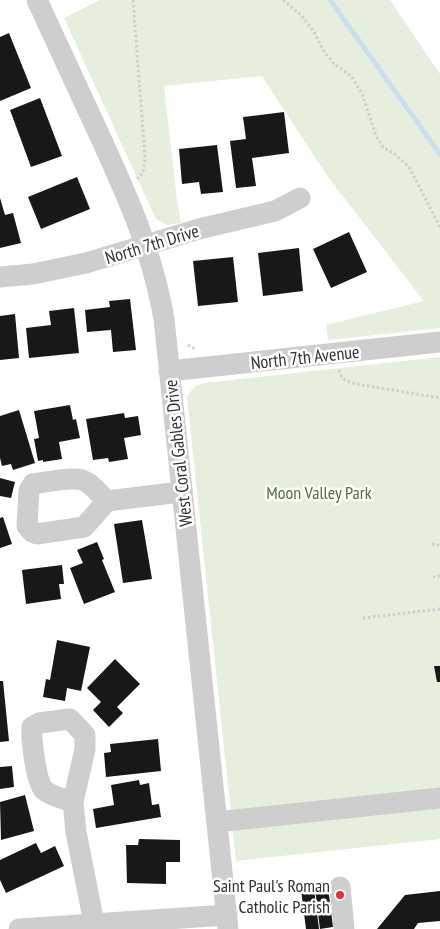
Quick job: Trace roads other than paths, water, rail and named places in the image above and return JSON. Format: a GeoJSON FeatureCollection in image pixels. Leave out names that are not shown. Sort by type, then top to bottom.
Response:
{"type":"FeatureCollection","features":[{"type":"Feature","properties":{"kind":"street","name":"West Coral Gables Drive"},"geometry":{"type":"LineString","coordinates":[[37,0],[125,191],[146,246],[160,297],[228,922]]}},
{"type":"Feature","properties":{"kind":"street","name":"North 7th Drive"},"geometry":{"type":"LineString","coordinates":[[0,277],[33,274],[68,267],[146,246],[199,229],[275,211],[300,198]]}},
{"type":"Feature","properties":{"kind":"street","name":"North 7th Avenue"},"geometry":{"type":"LineString","coordinates":[[169,371],[440,342]]}},
{"type":"Feature","properties":{"kind":"street"},"geometry":{"type":"LineString","coordinates":[[107,501],[181,492]]}},
{"type":"Feature","properties":{"kind":"street"},"geometry":{"type":"LineString","coordinates":[[217,822],[440,798]]}},
{"type":"Feature","properties":{"kind":"street"},"geometry":{"type":"LineString","coordinates":[[73,802],[76,832],[94,923]]}},
{"type":"Feature","properties":{"kind":"street"},"geometry":{"type":"LineString","coordinates":[[340,886],[344,929]]}},
{"type":"Feature","properties":{"kind":"street"},"geometry":{"type":"LineString","coordinates":[[19,929],[56,928],[94,923],[228,922]]}},
{"type":"Feature","properties":{"kind":"waterway"},"geometry":{"type":"LineString","coordinates":[[330,0],[440,154]]}},
{"type":"Feature","properties":{"kind":"place","name":"Saint Paul's Roman Catholic Parish"},"geometry":{"type":"Point","coordinates":[340,895]}},
{"type":"Feature","properties":{"kind":"park label","name":"Moon Valley Park"},"geometry":{"type":"Point","coordinates":[319,492]}}]}
